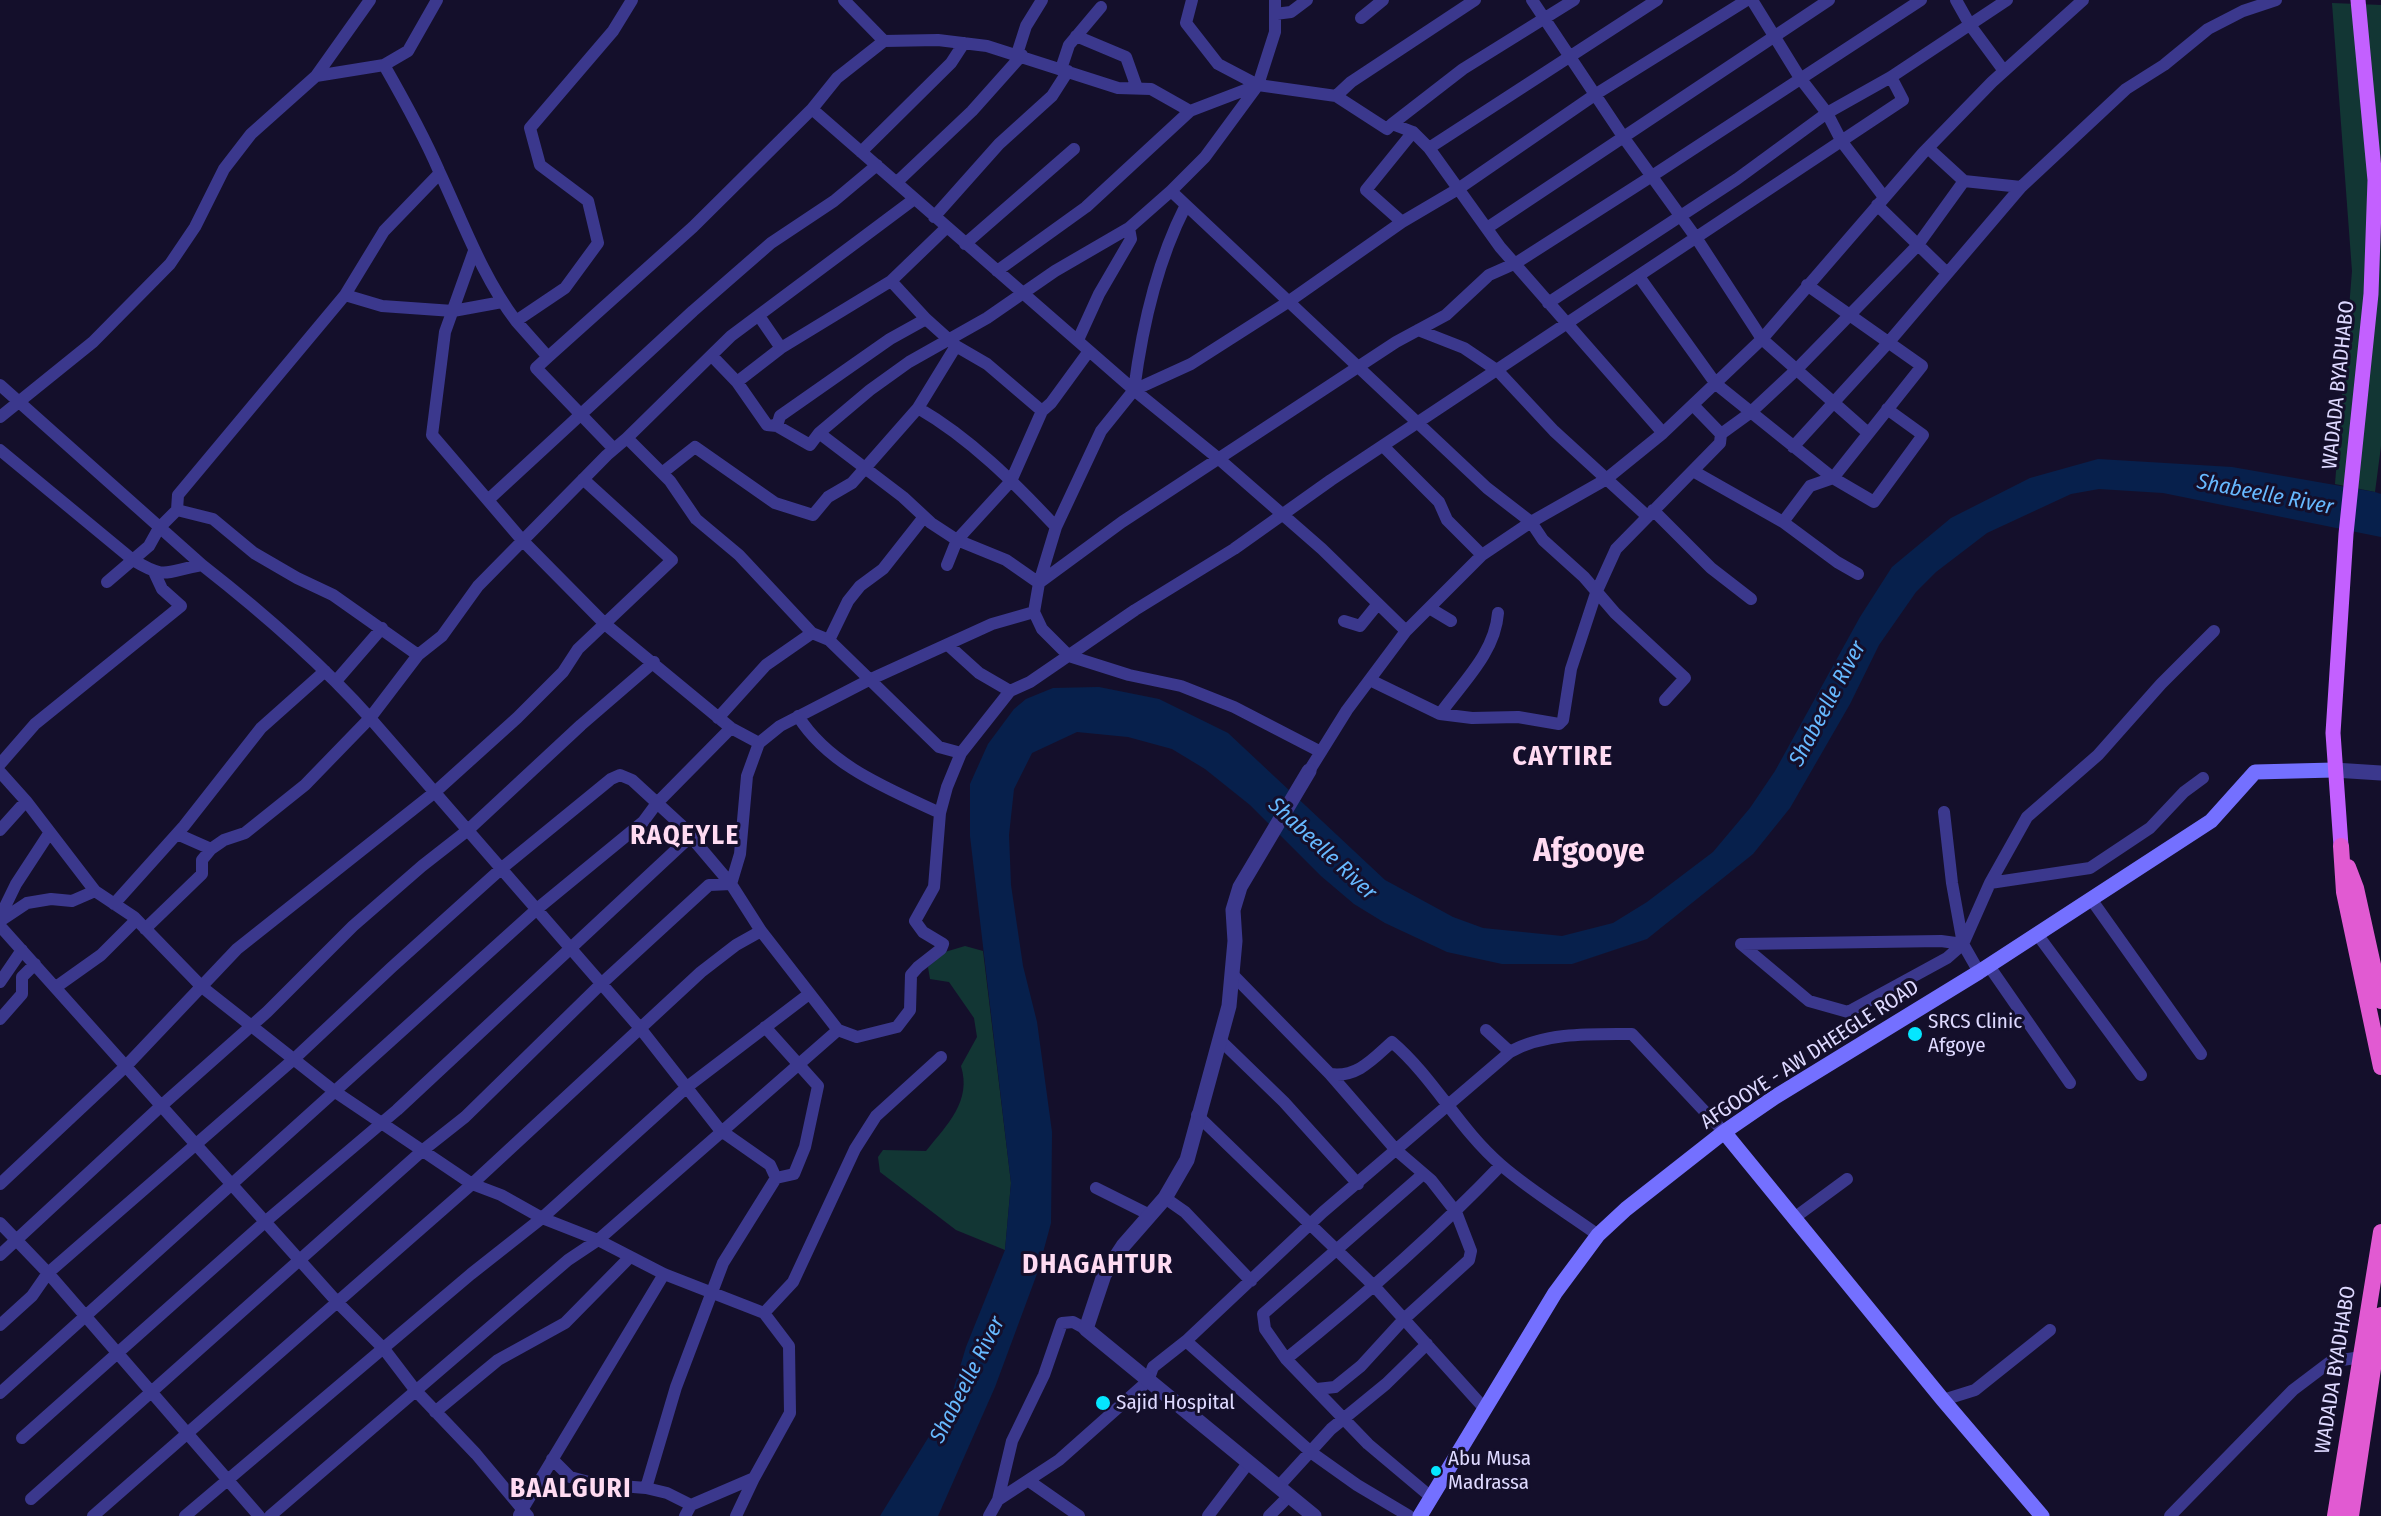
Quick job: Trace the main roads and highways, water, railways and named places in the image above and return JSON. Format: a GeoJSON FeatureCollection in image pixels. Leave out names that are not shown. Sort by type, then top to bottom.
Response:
{"type":"FeatureCollection","features":[{"type":"Feature","properties":{"kind":"highway","name":"WADADA BYADHABO"},"geometry":{"type":"LineString","coordinates":[[2341,846],[2356,888],[2381,1001]]}},
{"type":"Feature","properties":{"kind":"highway","name":"WADADA BYADHABO"},"geometry":{"type":"LineString","coordinates":[[2341,846],[2344,892],[2381,1067]]}},
{"type":"Feature","properties":{"kind":"highway","name":"WADADA BYADHABO"},"geometry":{"type":"LineString","coordinates":[[2335,1516],[2381,1232]]}},
{"type":"Feature","properties":{"kind":"highway","name":"WADADA BYADHABO"},"geometry":{"type":"LineString","coordinates":[[2351,1516],[2381,1315]]}},
{"type":"Feature","properties":{"kind":"main road","name":"WADADA BYADHABO"},"geometry":{"type":"LineString","coordinates":[[2341,846],[2333,734],[2352,466],[2372,294],[2375,180],[2358,0]]}},
{"type":"Feature","properties":{"kind":"main road","name":"AFGOOYE - AW DHEEGLE ROAD"},"geometry":{"type":"LineString","coordinates":[[1420,1516],[1555,1293],[1598,1235],[1626,1209],[1724,1132],[1775,1097],[1984,969],[2211,820],[2255,772],[2334,770]]}},
{"type":"Feature","properties":{"kind":"main road"},"geometry":{"type":"LineString","coordinates":[[1724,1132],[1943,1400],[2042,1516]]}},
{"type":"Feature","properties":{"kind":"water","name":"Shabeelle River"},"geometry":{"type":"Polygon","coordinates":[[[2098,459],[2232,467],[2375,492],[2381,494],[2381,537],[2163,493],[2099,489],[2071,494],[1987,533],[1936,572],[1916,592],[1879,645],[1850,704],[1790,808],[1753,854],[1647,939],[1572,964],[1502,964],[1447,952],[1385,923],[1354,904],[1321,876],[1250,805],[1205,769],[1172,749],[1128,737],[1077,732],[1032,753],[1014,789],[1009,835],[1011,885],[1023,966],[1037,1022],[1052,1132],[1051,1223],[1038,1271],[995,1387],[938,1516],[880,1516],[949,1404],[966,1347],[1005,1250],[1011,1183],[970,836],[970,784],[988,744],[1014,709],[1026,699],[1053,688],[1099,687],[1159,699],[1228,733],[1385,880],[1453,917],[1483,928],[1562,936],[1613,923],[1647,902],[1713,852],[1750,808],[1775,771],[1860,617],[1892,567],[1951,518],[2030,478],[2098,459]]]}},
{"type":"Feature","properties":{"kind":"place","name":"SRCS Clinic Afgoye"},"geometry":{"type":"Point","coordinates":[1915,1034]}},
{"type":"Feature","properties":{"kind":"place","name":"Sajid Hospital"},"geometry":{"type":"Point","coordinates":[1103,1403]}},
{"type":"Feature","properties":{"kind":"place","name":"Abu Musa Madrassa"},"geometry":{"type":"Point","coordinates":[1436,1471]}},
{"type":"Feature","properties":{"kind":"district","name":"CAYTIRE"},"geometry":{"type":"Point","coordinates":[1563,757]}},
{"type":"Feature","properties":{"kind":"district","name":"RAQEYLE"},"geometry":{"type":"Point","coordinates":[685,836]}},
{"type":"Feature","properties":{"kind":"district","name":"Afgooye"},"geometry":{"type":"Point","coordinates":[1589,852]}},
{"type":"Feature","properties":{"kind":"district","name":"DHAGAHTUR"},"geometry":{"type":"Point","coordinates":[1098,1265]}},
{"type":"Feature","properties":{"kind":"district","name":"BAALGURI"},"geometry":{"type":"Point","coordinates":[571,1489]}}]}
